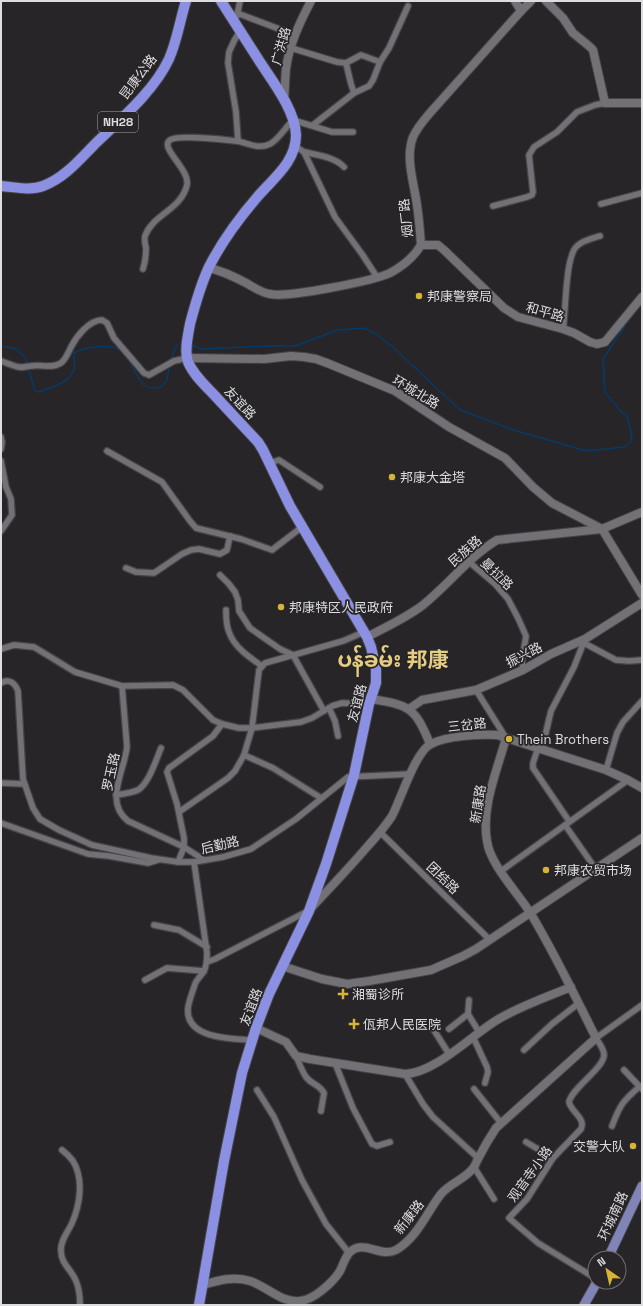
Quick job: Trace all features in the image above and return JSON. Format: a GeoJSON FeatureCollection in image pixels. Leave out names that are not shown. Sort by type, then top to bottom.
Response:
{"type":"FeatureCollection","features":[{"type":"Feature","properties":{"kind":"highway","name":"昆康公路"},"geometry":{"type":"LineString","coordinates":[[1,186],[37,188],[56,179],[82,158],[120,121],[137,103],[163,70],[169,59],[186,1]]}},
{"type":"Feature","properties":{"kind":"highway"},"geometry":{"type":"LineString","coordinates":[[187,358],[189,330],[196,303],[209,268],[234,227],[259,195],[285,166],[292,156],[295,146],[296,134],[293,120],[284,101],[238,22],[221,1]]}},
{"type":"Feature","properties":{"kind":"highway","name":"友谊路"},"geometry":{"type":"LineString","coordinates":[[187,358],[188,363],[207,388],[258,442],[270,463],[290,506],[365,634],[371,647],[376,669],[376,683],[370,701],[354,776],[326,864],[309,911],[269,994],[256,1028],[242,1073],[224,1161],[199,1305]]}},
{"type":"Feature","properties":{"kind":"main road","name":"环城南路"},"geometry":{"type":"LineString","coordinates":[[612,1250],[642,1186]]}},
{"type":"Feature","properties":{"kind":"main road"},"geometry":{"type":"LineString","coordinates":[[584,1305],[592,1290]]}},
{"type":"Feature","properties":{"kind":"street"},"geometry":{"type":"LineString","coordinates":[[238,141],[236,112],[228,64],[229,52],[234,40],[238,22],[240,1]]}},
{"type":"Feature","properties":{"kind":"street","name":"广洪路"},"geometry":{"type":"LineString","coordinates":[[284,101],[286,69],[291,48],[295,35],[311,1]]}},
{"type":"Feature","properties":{"kind":"street"},"geometry":{"type":"LineString","coordinates":[[515,1],[521,11]]}},
{"type":"Feature","properties":{"kind":"street","name":"烟厂路"},"geometry":{"type":"LineString","coordinates":[[209,268],[227,272],[263,292],[276,295],[349,284],[377,277],[388,273],[412,258],[421,245],[418,205],[410,161],[410,149],[413,138],[429,114],[531,1]]}},
{"type":"Feature","properties":{"kind":"street"},"geometry":{"type":"LineString","coordinates":[[546,1],[563,18],[574,33],[592,50],[606,103]]}},
{"type":"Feature","properties":{"kind":"street"},"geometry":{"type":"LineString","coordinates":[[313,125],[354,93],[369,86],[408,6]]}},
{"type":"Feature","properties":{"kind":"street"},"geometry":{"type":"LineString","coordinates":[[238,22],[295,35]]}},
{"type":"Feature","properties":{"kind":"street"},"geometry":{"type":"LineString","coordinates":[[291,48],[337,62],[346,63],[361,55],[380,62]]}},
{"type":"Feature","properties":{"kind":"street"},"geometry":{"type":"LineString","coordinates":[[346,63],[354,93]]}},
{"type":"Feature","properties":{"kind":"street"},"geometry":{"type":"LineString","coordinates":[[493,206],[532,195],[533,192],[529,155],[532,149],[557,132],[577,112],[595,105],[606,103],[642,103]]}},
{"type":"Feature","properties":{"kind":"street"},"geometry":{"type":"LineString","coordinates":[[143,269],[146,258],[145,237],[149,229],[158,218],[179,201],[187,185],[186,176],[183,169],[167,148],[167,143],[170,140],[176,138],[212,139],[238,141],[256,146],[265,146],[277,139],[293,120],[332,132],[353,132]]}},
{"type":"Feature","properties":{"kind":"street"},"geometry":{"type":"LineString","coordinates":[[295,146],[304,152],[340,162],[344,167]]}},
{"type":"Feature","properties":{"kind":"street"},"geometry":{"type":"LineString","coordinates":[[304,152],[335,218],[377,277]]}},
{"type":"Feature","properties":{"kind":"street"},"geometry":{"type":"LineString","coordinates":[[601,204],[642,193]]}},
{"type":"Feature","properties":{"kind":"street"},"geometry":{"type":"LineString","coordinates":[[563,329],[566,283],[572,254],[577,246],[583,242],[600,236]]}},
{"type":"Feature","properties":{"kind":"street","name":"和平路"},"geometry":{"type":"LineString","coordinates":[[421,245],[438,246],[444,250],[504,308],[518,317],[563,329],[597,344],[605,342],[642,297]]}},
{"type":"Feature","properties":{"kind":"street"},"geometry":{"type":"LineString","coordinates":[[1,361],[20,368],[25,368],[31,365],[50,366],[60,363],[67,356],[71,346],[80,334],[93,322],[102,320],[107,323],[114,338],[144,372],[149,375],[174,362],[187,358]]}},
{"type":"Feature","properties":{"kind":"street","name":"环城北路"},"geometry":{"type":"LineString","coordinates":[[187,358],[258,359],[291,356],[304,357],[327,363],[395,391],[449,427],[505,458],[533,487],[552,503],[602,529]]}},
{"type":"Feature","properties":{"kind":"street"},"geometry":{"type":"LineString","coordinates":[[1,437],[1,449]]}},
{"type":"Feature","properties":{"kind":"street"},"geometry":{"type":"LineString","coordinates":[[107,451],[162,482],[196,528],[230,536],[272,550],[302,527]]}},
{"type":"Feature","properties":{"kind":"street"},"geometry":{"type":"LineString","coordinates":[[270,463],[279,460],[320,487]]}},
{"type":"Feature","properties":{"kind":"street"},"geometry":{"type":"LineString","coordinates":[[1,462],[6,487],[11,499],[12,515],[1,531]]}},
{"type":"Feature","properties":{"kind":"street","name":"民族路"},"geometry":{"type":"LineString","coordinates":[[365,634],[410,615],[441,589],[483,549],[497,540],[602,529],[642,512]]}},
{"type":"Feature","properties":{"kind":"street"},"geometry":{"type":"LineString","coordinates":[[602,529],[642,595]]}},
{"type":"Feature","properties":{"kind":"street"},"geometry":{"type":"LineString","coordinates":[[126,568],[136,572],[154,573],[182,554],[191,550],[199,549],[220,554],[227,550],[230,536]]}},
{"type":"Feature","properties":{"kind":"street","name":"曼拉路"},"geometry":{"type":"LineString","coordinates":[[468,562],[495,584],[508,599],[518,618],[526,636],[522,661],[523,670]]}},
{"type":"Feature","properties":{"kind":"street"},"geometry":{"type":"LineString","coordinates":[[220,575],[235,592],[238,600],[239,611],[250,628],[280,649],[293,655],[324,711]]}},
{"type":"Feature","properties":{"kind":"street","name":"振兴路"},"geometry":{"type":"LineString","coordinates":[[409,709],[422,700],[476,690],[523,670],[550,654],[584,641],[642,602]]}},
{"type":"Feature","properties":{"kind":"street"},"geometry":{"type":"LineString","coordinates":[[226,610],[228,632],[237,646],[262,666]]}},
{"type":"Feature","properties":{"kind":"street"},"geometry":{"type":"LineString","coordinates":[[179,812],[228,778],[235,771],[244,755],[252,728],[259,670],[265,663],[365,634]]}},
{"type":"Feature","properties":{"kind":"street"},"geometry":{"type":"LineString","coordinates":[[595,868],[533,768],[533,762],[540,748],[551,711],[574,667],[584,641],[616,660],[642,660]]}},
{"type":"Feature","properties":{"kind":"street"},"geometry":{"type":"LineString","coordinates":[[1,649],[14,645],[34,647],[75,672],[122,686],[173,685],[183,690],[213,720],[239,728],[252,728],[301,722],[342,703],[370,701],[395,703],[409,709],[423,726],[430,744],[416,762],[391,817],[380,832],[309,911],[207,962]]}},
{"type":"Feature","properties":{"kind":"street"},"geometry":{"type":"LineString","coordinates":[[1,683],[10,681],[18,691],[24,784],[36,814],[46,824],[92,845],[160,859],[178,862],[194,862]]}},
{"type":"Feature","properties":{"kind":"street","name":"罗玉路"},"geometry":{"type":"LineString","coordinates":[[122,686],[127,748],[116,796],[119,812],[128,821],[184,847],[205,860]]}},
{"type":"Feature","properties":{"kind":"street"},"geometry":{"type":"LineString","coordinates":[[476,690],[506,738]]}},
{"type":"Feature","properties":{"kind":"street"},"geometry":{"type":"LineString","coordinates":[[606,770],[617,733],[624,722],[642,701]]}},
{"type":"Feature","properties":{"kind":"street"},"geometry":{"type":"LineString","coordinates":[[329,708],[335,721],[338,736]]}},
{"type":"Feature","properties":{"kind":"street"},"geometry":{"type":"LineString","coordinates":[[178,862],[184,847],[184,838],[179,812],[167,772],[168,769],[213,736],[222,724]]}},
{"type":"Feature","properties":{"kind":"street","name":"三岔路"},"geometry":{"type":"LineString","coordinates":[[430,744],[457,737],[497,735],[606,770],[642,788]]}},
{"type":"Feature","properties":{"kind":"street","name":"新康路"},"geometry":{"type":"LineString","coordinates":[[349,1252],[360,1247],[386,1253],[397,1250],[412,1236],[441,1194],[470,1172],[488,1140],[501,1123],[596,1038],[571,987],[530,912],[501,871],[487,843],[486,815],[506,738]]}},
{"type":"Feature","properties":{"kind":"street"},"geometry":{"type":"LineString","coordinates":[[116,796],[135,791],[146,782],[161,748]]}},
{"type":"Feature","properties":{"kind":"street"},"geometry":{"type":"LineString","coordinates":[[244,755],[274,768],[321,798]]}},
{"type":"Feature","properties":{"kind":"street","name":"后勤路"},"geometry":{"type":"LineString","coordinates":[[252,1040],[217,1037],[200,1031],[195,1028],[189,1016],[188,1008],[196,983],[204,971],[207,962],[207,947],[194,862],[223,857],[251,849],[296,819],[345,778],[354,776],[411,774]]}},
{"type":"Feature","properties":{"kind":"street"},"geometry":{"type":"LineString","coordinates":[[501,871],[628,780]]}},
{"type":"Feature","properties":{"kind":"street"},"geometry":{"type":"LineString","coordinates":[[1,783],[24,784]]}},
{"type":"Feature","properties":{"kind":"street"},"geometry":{"type":"LineString","coordinates":[[1,823],[88,854],[148,863],[160,859]]}},
{"type":"Feature","properties":{"kind":"street","name":"团结路"},"geometry":{"type":"LineString","coordinates":[[380,832],[490,940]]}},
{"type":"Feature","properties":{"kind":"street"},"geometry":{"type":"LineString","coordinates":[[282,966],[322,979],[347,984],[369,982],[431,970],[462,956],[490,940],[595,868],[642,838]]}},
{"type":"Feature","properties":{"kind":"street"},"geometry":{"type":"LineString","coordinates":[[154,925],[179,930],[207,947]]}},
{"type":"Feature","properties":{"kind":"street"},"geometry":{"type":"LineString","coordinates":[[145,980],[167,968],[204,971]]}},
{"type":"Feature","properties":{"kind":"street"},"geometry":{"type":"LineString","coordinates":[[296,1056],[310,1060],[405,1074],[420,1072],[508,1014],[571,987]]}},
{"type":"Feature","properties":{"kind":"street"},"geometry":{"type":"LineString","coordinates":[[469,1000],[468,1014],[488,1072],[485,1083]]}},
{"type":"Feature","properties":{"kind":"street"},"geometry":{"type":"LineString","coordinates":[[524,1050],[552,1024],[579,1003]]}},
{"type":"Feature","properties":{"kind":"street"},"geometry":{"type":"LineString","coordinates":[[596,1038],[642,1005]]}},
{"type":"Feature","properties":{"kind":"street"},"geometry":{"type":"LineString","coordinates":[[448,1029],[468,1014]]}},
{"type":"Feature","properties":{"kind":"street"},"geometry":{"type":"LineString","coordinates":[[432,1027],[449,1054]]}},
{"type":"Feature","properties":{"kind":"street"},"geometry":{"type":"LineString","coordinates":[[256,1028],[286,1042],[296,1056],[306,1078],[313,1084],[321,1087],[324,1092],[321,1111]]}},
{"type":"Feature","properties":{"kind":"street","name":"观音寺小路"},"geometry":{"type":"LineString","coordinates":[[587,1273],[538,1243],[509,1218],[527,1199],[553,1158],[578,1133],[583,1125],[582,1120],[572,1110],[569,1102],[573,1093],[591,1075],[603,1060],[604,1053],[596,1038]]}},
{"type":"Feature","properties":{"kind":"street"},"geometry":{"type":"LineString","coordinates":[[335,1063],[353,1108],[372,1144],[377,1146],[390,1142]]}},
{"type":"Feature","properties":{"kind":"street"},"geometry":{"type":"LineString","coordinates":[[612,1126],[618,1108],[623,1101],[641,1088],[624,1070]]}},
{"type":"Feature","properties":{"kind":"street"},"geometry":{"type":"LineString","coordinates":[[405,1074],[432,1117],[478,1158]]}},
{"type":"Feature","properties":{"kind":"street"},"geometry":{"type":"LineString","coordinates":[[474,1089],[501,1123]]}},
{"type":"Feature","properties":{"kind":"street"},"geometry":{"type":"LineString","coordinates":[[203,1285],[225,1279],[243,1279],[255,1283],[285,1300],[294,1302],[302,1301],[328,1286],[340,1270],[349,1252],[326,1224],[302,1180],[274,1116],[257,1090]]}},
{"type":"Feature","properties":{"kind":"street"},"geometry":{"type":"LineString","coordinates":[[526,1142],[553,1158]]}},
{"type":"Feature","properties":{"kind":"street"},"geometry":{"type":"LineString","coordinates":[[62,1150],[73,1161],[78,1175],[79,1193],[77,1210],[62,1242],[61,1251],[62,1260],[76,1280],[80,1305]]}},
{"type":"Feature","properties":{"kind":"street"},"geometry":{"type":"LineString","coordinates":[[474,1167],[494,1199]]}},
{"type":"Feature","properties":{"kind":"waterway"},"geometry":{"type":"LineString","coordinates":[[192,345],[201,349],[295,346],[338,330],[364,328],[375,333],[395,349],[460,410],[514,430],[586,451],[624,447],[630,443],[632,435],[627,416],[621,412],[605,392],[603,359],[632,315]]}},
{"type":"Feature","properties":{"kind":"waterway"},"geometry":{"type":"LineString","coordinates":[[171,359],[177,345]]}},
{"type":"Feature","properties":{"kind":"waterway"},"geometry":{"type":"LineString","coordinates":[[1,346],[16,349],[25,357],[35,391],[39,392],[64,382],[72,375],[74,370],[74,353],[84,349],[98,347],[112,347],[122,351]]}},
{"type":"Feature","properties":{"kind":"waterway"},"geometry":{"type":"LineString","coordinates":[[128,358],[140,381],[148,388],[161,387],[167,380],[169,367]]}},
{"type":"Feature","properties":{"kind":"place","name":"邦康警察局"},"geometry":{"type":"Point","coordinates":[419,296]}},
{"type":"Feature","properties":{"kind":"place","name":"邦康大金塔"},"geometry":{"type":"Point","coordinates":[392,477]}},
{"type":"Feature","properties":{"kind":"place","name":"邦康特区人民政府"},"geometry":{"type":"Point","coordinates":[281,607]}},
{"type":"Feature","properties":{"kind":"place","name":"Thein Brothers"},"geometry":{"type":"Point","coordinates":[509,739]}},
{"type":"Feature","properties":{"kind":"place","name":"邦康农贸市场"},"geometry":{"type":"Point","coordinates":[546,870]}},
{"type":"Feature","properties":{"kind":"place","name":"湘蜀诊所"},"geometry":{"type":"Point","coordinates":[343,994]}},
{"type":"Feature","properties":{"kind":"place","name":"佤邦人民医院"},"geometry":{"type":"Point","coordinates":[354,1024]}},
{"type":"Feature","properties":{"kind":"place","name":"交警大队"},"geometry":{"type":"Point","coordinates":[633,1146]}},
{"type":"Feature","properties":{"kind":"district","name":"ပန်ခမ်း 邦康"},"geometry":{"type":"Point","coordinates":[393,659]}}]}
